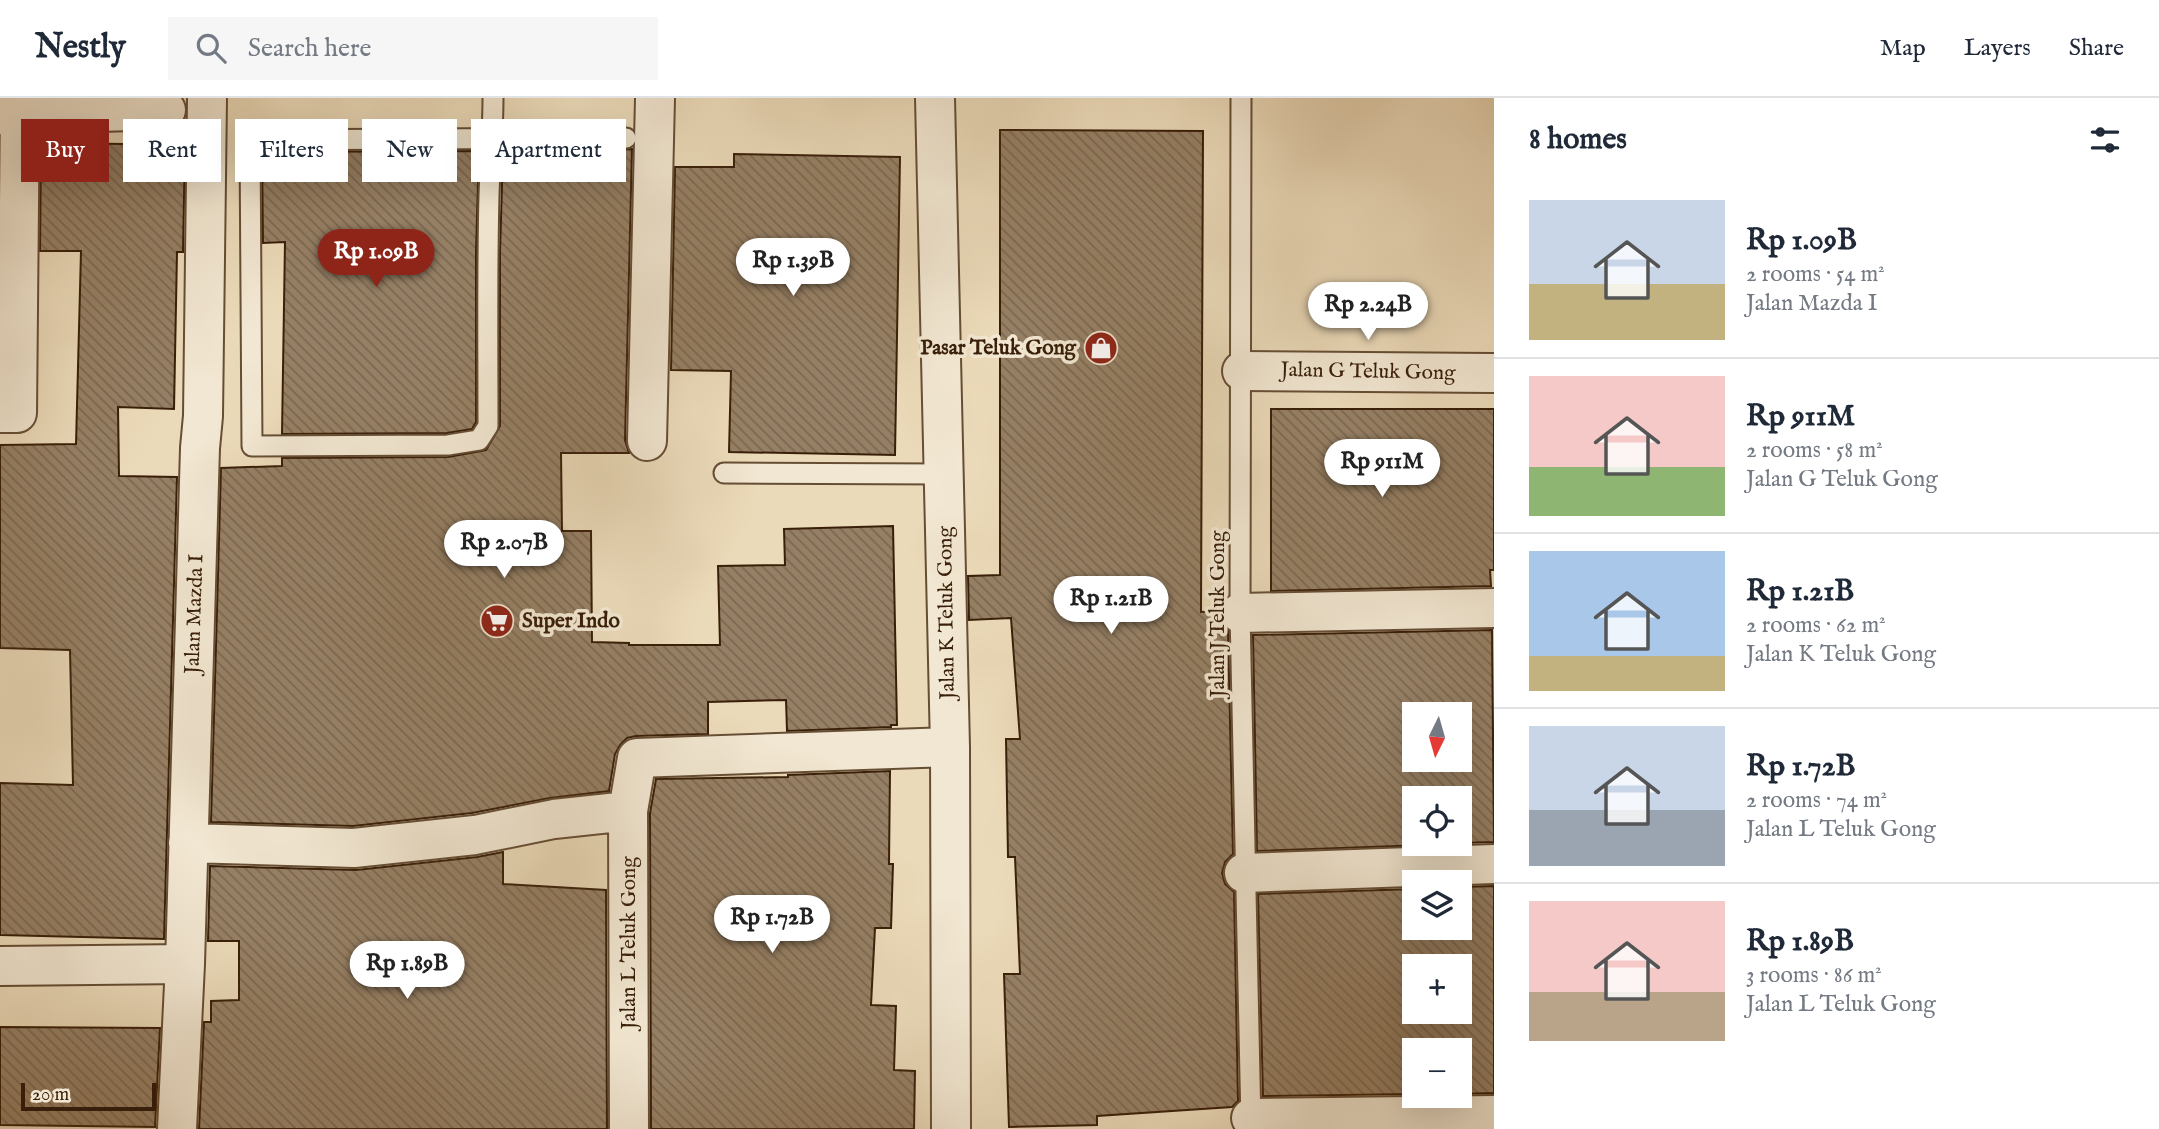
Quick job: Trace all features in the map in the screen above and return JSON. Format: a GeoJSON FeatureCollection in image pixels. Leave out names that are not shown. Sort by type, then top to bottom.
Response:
{"type":"FeatureCollection","features":[{"type":"Feature","properties":{"kind":"street","name":"Jalan Mazda I"},"geometry":{"type":"LineString","coordinates":[[177,1129],[203,416],[207,98]]}},
{"type":"Feature","properties":{"kind":"street"},"geometry":{"type":"LineString","coordinates":[[647,441],[655,98]]}},
{"type":"Feature","properties":{"kind":"street","name":"Jalan K Teluk Gong"},"geometry":{"type":"LineString","coordinates":[[935,98],[950,747],[951,1129]]}},
{"type":"Feature","properties":{"kind":"street"},"geometry":{"type":"LineString","coordinates":[[0,413],[17,413],[13,109],[166,110]]}},
{"type":"Feature","properties":{"kind":"street","name":"Jalan G Teluk Gong"},"geometry":{"type":"LineString","coordinates":[[1241,371],[1494,373]]}},
{"type":"Feature","properties":{"kind":"street"},"geometry":{"type":"LineString","coordinates":[[1240,613],[1494,608]]}},
{"type":"Feature","properties":{"kind":"street","name":"Jalan L Teluk Gong"},"geometry":{"type":"LineString","coordinates":[[629,1129],[628,811],[637,758],[950,747]]}},
{"type":"Feature","properties":{"kind":"street"},"geometry":{"type":"LineString","coordinates":[[188,843],[354,848],[475,835],[554,819],[628,811]]}},
{"type":"Feature","properties":{"kind":"street"},"geometry":{"type":"LineString","coordinates":[[1244,873],[1494,864]]}},
{"type":"Feature","properties":{"kind":"street"},"geometry":{"type":"LineString","coordinates":[[0,966],[185,964]]}},
{"type":"Feature","properties":{"kind":"street"},"geometry":{"type":"LineString","coordinates":[[1251,1123],[1494,1115]]}},
{"type":"Feature","properties":{"kind":"lane"},"geometry":{"type":"LineString","coordinates":[[492,119],[493,98]]}},
{"type":"Feature","properties":{"kind":"lane","name":"Jalan J Teluk Gong"},"geometry":{"type":"LineString","coordinates":[[1241,98],[1240,613],[1251,1123]]}},
{"type":"Feature","properties":{"kind":"lane"},"geometry":{"type":"LineString","coordinates":[[491,138],[488,426],[479,440],[448,445],[252,446],[250,140],[491,138]]}},
{"type":"Feature","properties":{"kind":"lane"},"geometry":{"type":"LineString","coordinates":[[724,473],[943,474]]}},
{"type":"Feature","properties":{"kind":"building"},"geometry":{"type":"Polygon","coordinates":[[[1000,130],[1203,131],[1201,612],[1219,611],[1221,624],[1228,631],[1233,854],[1225,862],[1222,873],[1225,884],[1234,892],[1238,1101],[1232,1107],[1097,1116],[1097,1125],[1009,1127],[1004,974],[1020,974],[1015,857],[1008,857],[1006,739],[1020,739],[1011,618],[969,620],[968,576],[1000,575],[1000,130]]]}},
{"type":"Feature","properties":{"kind":"building"},"geometry":{"type":"Polygon","coordinates":[[[109,144],[123,144],[123,182],[184,182],[183,252],[177,252],[174,409],[118,407],[119,476],[177,477],[164,939],[0,935],[0,783],[73,785],[70,650],[0,648],[0,445],[76,444],[81,251],[40,251],[41,182],[109,182],[109,144]]]}},
{"type":"Feature","properties":{"kind":"building"},"geometry":{"type":"Polygon","coordinates":[[[626,149],[632,149],[625,440],[629,453],[561,453],[562,531],[591,531],[592,642],[629,645],[720,645],[718,566],[785,565],[784,529],[893,526],[897,725],[787,731],[786,700],[708,702],[708,734],[627,738],[615,754],[609,791],[550,798],[472,813],[353,826],[211,822],[221,468],[282,466],[282,458],[448,457],[486,450],[500,426],[502,182],[626,182],[626,149]]]}},
{"type":"Feature","properties":{"kind":"building"},"geometry":{"type":"Polygon","coordinates":[[[457,151],[471,151],[471,182],[478,182],[476,422],[472,429],[447,433],[282,434],[285,242],[263,243],[262,182],[348,182],[348,152],[362,152],[362,182],[457,182],[457,151]]]}},
{"type":"Feature","properties":{"kind":"building"},"geometry":{"type":"Polygon","coordinates":[[[734,154],[900,157],[895,455],[729,452],[731,371],[671,370],[675,167],[734,167],[734,154]]]}},
{"type":"Feature","properties":{"kind":"building"},"geometry":{"type":"Polygon","coordinates":[[[1271,409],[1494,409],[1494,570],[1490,570],[1491,586],[1271,591],[1271,409]]]}},
{"type":"Feature","properties":{"kind":"building"},"geometry":{"type":"Polygon","coordinates":[[[1492,630],[1494,842],[1472,843],[1472,786],[1402,786],[1402,846],[1257,851],[1253,635],[1492,630]]]}},
{"type":"Feature","properties":{"kind":"building"},"geometry":{"type":"Polygon","coordinates":[[[890,771],[889,864],[893,864],[891,928],[875,928],[871,1005],[896,1006],[894,1070],[915,1071],[914,1129],[651,1129],[650,813],[656,779],[788,777],[890,771]]]}},
{"type":"Feature","properties":{"kind":"building"},"geometry":{"type":"Polygon","coordinates":[[[503,852],[503,884],[606,890],[607,1129],[199,1129],[204,1022],[211,1022],[211,1001],[239,1000],[239,941],[208,941],[210,866],[356,870],[503,852]]]}},
{"type":"Feature","properties":{"kind":"building"},"geometry":{"type":"Polygon","coordinates":[[[1494,886],[1494,1093],[1472,1094],[1472,1038],[1402,1038],[1402,1094],[1263,1096],[1258,894],[1402,889],[1402,940],[1472,940],[1472,887],[1494,886]]]}},
{"type":"Feature","properties":{"kind":"building"},"geometry":{"type":"Polygon","coordinates":[[[0,1027],[160,1028],[155,1127],[0,1125],[0,1027]]]}},
{"type":"Feature","properties":{"kind":"place","name":"Pasar Teluk Gong"},"geometry":{"type":"Point","coordinates":[1101,348]}},
{"type":"Feature","properties":{"kind":"place","name":"Super Indo"},"geometry":{"type":"Point","coordinates":[497,621]}}]}
